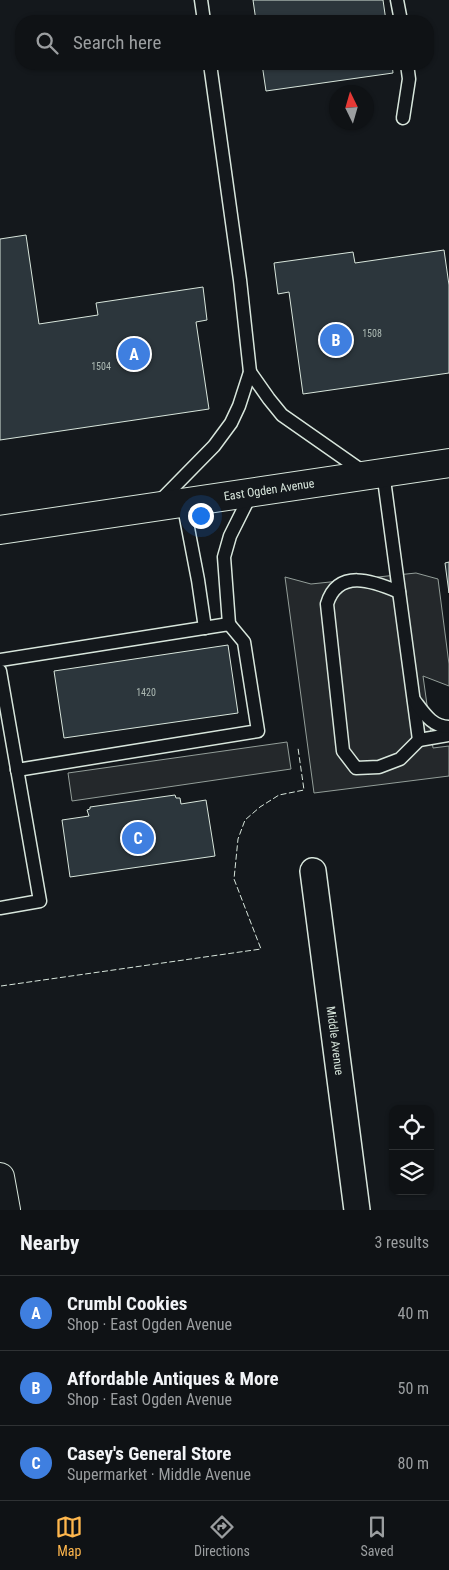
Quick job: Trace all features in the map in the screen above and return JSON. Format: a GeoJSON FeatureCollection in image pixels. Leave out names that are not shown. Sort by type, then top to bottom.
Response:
{"type":"FeatureCollection","features":[{"type":"Feature","properties":{"kind":"main road","name":"East Ogden Avenue"},"geometry":{"type":"LineString","coordinates":[[0,530],[449,463]]}},
{"type":"Feature","properties":{"kind":"main road"},"geometry":{"type":"LineString","coordinates":[[0,1176],[6,1210]]}},
{"type":"Feature","properties":{"kind":"street","name":"Middle Avenue"},"geometry":{"type":"LineString","coordinates":[[313,871],[356,1210]]}},
{"type":"Feature","properties":{"kind":"lane"},"geometry":{"type":"LineString","coordinates":[[201,0],[203,15]]}},
{"type":"Feature","properties":{"kind":"lane"},"geometry":{"type":"LineString","coordinates":[[397,0],[400,15]]}},
{"type":"Feature","properties":{"kind":"lane"},"geometry":{"type":"LineString","coordinates":[[154,507],[214,446],[231,423],[239,406],[250,372],[240,280],[211,70]]}},
{"type":"Feature","properties":{"kind":"lane"},"geometry":{"type":"LineString","coordinates":[[402,118],[409,79],[408,70]]}},
{"type":"Feature","properties":{"kind":"lane"},"geometry":{"type":"LineString","coordinates":[[250,372],[282,415],[376,474],[399,592],[419,740]]}},
{"type":"Feature","properties":{"kind":"lane"},"geometry":{"type":"LineString","coordinates":[[17,770],[258,731],[244,642],[229,624],[224,557],[230,536],[252,492]]}},
{"type":"Feature","properties":{"kind":"lane"},"geometry":{"type":"LineString","coordinates":[[183,502],[206,628]]}},
{"type":"Feature","properties":{"kind":"lane"},"geometry":{"type":"LineString","coordinates":[[399,592],[376,582],[351,580],[338,586],[330,595],[326,604],[343,751],[356,768],[379,767],[400,759],[419,740],[449,735]]}},
{"type":"Feature","properties":{"kind":"lane"},"geometry":{"type":"LineString","coordinates":[[0,660],[229,624]]}},
{"type":"Feature","properties":{"kind":"lane"},"geometry":{"type":"LineString","coordinates":[[0,671],[2,700],[17,770],[40,901],[0,908]]}},
{"type":"Feature","properties":{"kind":"lane"},"geometry":{"type":"LineString","coordinates":[[414,700],[430,721],[442,727],[449,727]]}},
{"type":"Feature","properties":{"kind":"shaded area"},"geometry":{"type":"Polygon","coordinates":[[[416,573],[438,579],[449,664],[449,686],[423,676],[433,748],[449,746],[449,776],[314,793],[285,577],[311,584],[416,573]]]}},
{"type":"Feature","properties":{"kind":"shaded area"},"geometry":{"type":"Polygon","coordinates":[[[287,742],[291,769],[72,801],[68,773],[287,742]]]}},
{"type":"Feature","properties":{"kind":"building"},"geometry":{"type":"Polygon","coordinates":[[[253,0],[383,0],[385,15],[255,15],[253,0]]]}},
{"type":"Feature","properties":{"kind":"building"},"geometry":{"type":"Polygon","coordinates":[[[263,70],[393,70],[393,73],[266,91],[263,70]]]}},
{"type":"Feature","properties":{"kind":"building"},"geometry":{"type":"Polygon","coordinates":[[[26,235],[39,324],[98,315],[96,303],[203,287],[207,320],[196,322],[209,409],[0,440],[0,239],[26,235]]]}},
{"type":"Feature","properties":{"kind":"building"},"geometry":{"type":"Polygon","coordinates":[[[444,250],[449,285],[449,373],[303,394],[289,292],[278,294],[274,263],[353,252],[355,263],[444,250]]]}},
{"type":"Feature","properties":{"kind":"building"},"geometry":{"type":"Polygon","coordinates":[[[449,562],[449,593],[445,563],[449,562]]]}},
{"type":"Feature","properties":{"kind":"building"},"geometry":{"type":"Polygon","coordinates":[[[228,645],[238,713],[64,738],[54,671],[228,645]]]}},
{"type":"Feature","properties":{"kind":"building"},"geometry":{"type":"Polygon","coordinates":[[[175,795],[176,798],[180,798],[181,804],[206,800],[215,856],[70,877],[62,820],[89,816],[87,810],[90,807],[175,795]]]}},
{"type":"Feature","properties":{"kind":"fence"},"geometry":{"type":"LineString","coordinates":[[1,986],[261,949],[234,879],[238,839],[245,820],[260,807],[279,795],[304,790],[298,748]]}},
{"type":"Feature","properties":{"kind":"place","name":"Affordable Antiques & More"},"geometry":{"type":"Point","coordinates":[336,340]}},
{"type":"Feature","properties":{"kind":"place","name":"Crumbl Cookies"},"geometry":{"type":"Point","coordinates":[134,354]}},
{"type":"Feature","properties":{"kind":"place","name":"Casey's General Store"},"geometry":{"type":"Point","coordinates":[138,838]}}]}
